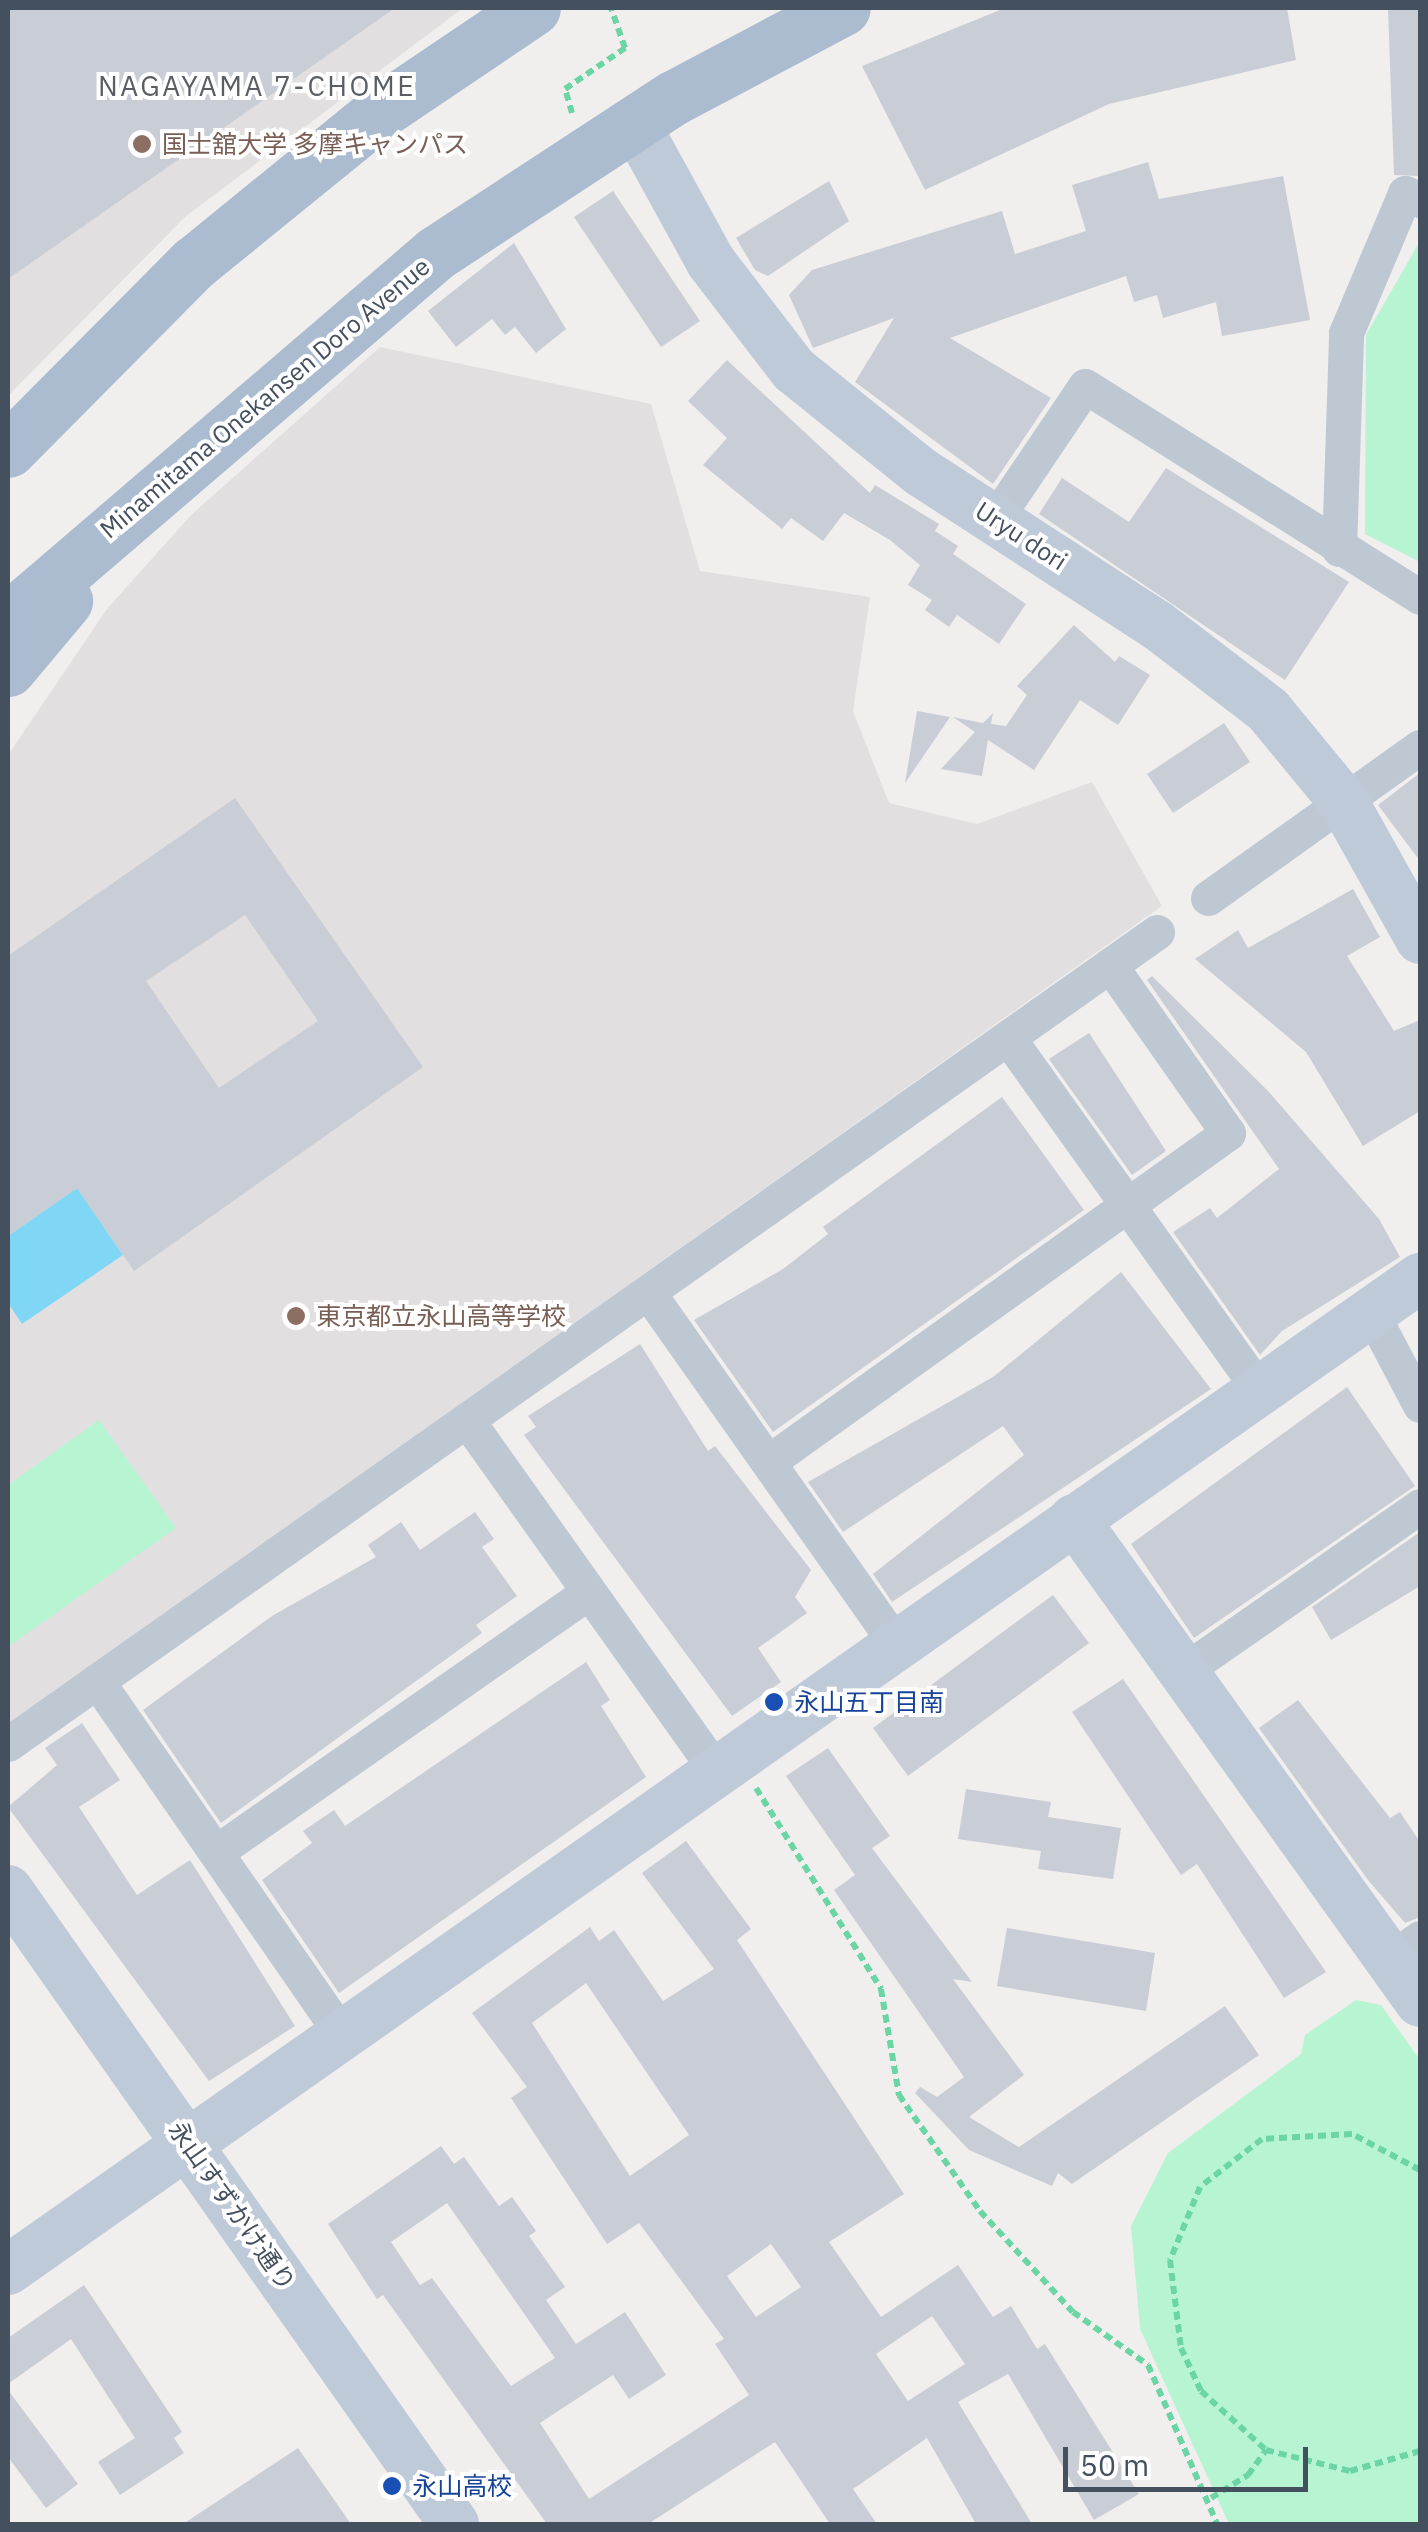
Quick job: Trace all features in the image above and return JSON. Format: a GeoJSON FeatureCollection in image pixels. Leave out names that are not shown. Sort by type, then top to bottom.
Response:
{"type":"FeatureCollection","features":[{"type":"Feature","properties":{"kind":"main road"},"geometry":{"type":"LineString","coordinates":[[8,450],[208,251],[382,110],[533,8]]}},
{"type":"Feature","properties":{"kind":"main road","name":"Minamitama Onekansen Doro Avenue"},"geometry":{"type":"LineString","coordinates":[[8,620],[169,476],[436,253],[634,122],[843,8]]}},
{"type":"Feature","properties":{"kind":"main road"},"geometry":{"type":"LineString","coordinates":[[8,670],[169,476]]}},
{"type":"Feature","properties":{"kind":"street","name":"Uryu dori"},"geometry":{"type":"LineString","coordinates":[[634,122],[711,262],[794,370],[856,425],[996,518],[1268,710],[1343,801],[1420,939]]}},
{"type":"Feature","properties":{"kind":"street"},"geometry":{"type":"LineString","coordinates":[[1340,548],[1346,333],[1406,192],[1420,200]]}},
{"type":"Feature","properties":{"kind":"street"},"geometry":{"type":"LineString","coordinates":[[996,518],[1085,386],[1420,597]]}},
{"type":"Feature","properties":{"kind":"street"},"geometry":{"type":"LineString","coordinates":[[1208,898],[1420,748]]}},
{"type":"Feature","properties":{"kind":"street"},"geometry":{"type":"LineString","coordinates":[[8,1744],[650,1295],[1157,932]]}},
{"type":"Feature","properties":{"kind":"street"},"geometry":{"type":"LineString","coordinates":[[771,1460],[1228,1133],[1110,965]]}},
{"type":"Feature","properties":{"kind":"street"},"geometry":{"type":"LineString","coordinates":[[1009,1039],[1124,1208],[1259,1390]]}},
{"type":"Feature","properties":{"kind":"street"},"geometry":{"type":"LineString","coordinates":[[8,2270],[340,2034],[732,1774],[896,1644],[1420,1278]]}},
{"type":"Feature","properties":{"kind":"street"},"geometry":{"type":"LineString","coordinates":[[650,1295],[771,1460],[896,1644]]}},
{"type":"Feature","properties":{"kind":"street"},"geometry":{"type":"LineString","coordinates":[[1372,1314],[1420,1404]]}},
{"type":"Feature","properties":{"kind":"street"},"geometry":{"type":"LineString","coordinates":[[467,1420],[587,1593],[732,1774]]}},
{"type":"Feature","properties":{"kind":"street"},"geometry":{"type":"LineString","coordinates":[[1186,1670],[1420,1506]]}},
{"type":"Feature","properties":{"kind":"street"},"geometry":{"type":"LineString","coordinates":[[1074,1519],[1186,1670],[1405,1948],[1420,2002]]}},
{"type":"Feature","properties":{"kind":"street"},"geometry":{"type":"LineString","coordinates":[[216,1852],[587,1593]]}},
{"type":"Feature","properties":{"kind":"street"},"geometry":{"type":"LineString","coordinates":[[97,1681],[340,2034]]}},
{"type":"Feature","properties":{"kind":"street","name":"永山すずかけ通り"},"geometry":{"type":"LineString","coordinates":[[8,1890],[454,2524]]}},
{"type":"Feature","properties":{"kind":"path"},"geometry":{"type":"LineString","coordinates":[[564,100],[565,89],[625,48],[611,8]]}},
{"type":"Feature","properties":{"kind":"path"},"geometry":{"type":"LineString","coordinates":[[732,1774],[881,1990],[899,2095],[980,2211],[1073,2312],[1148,2365],[1211,2498],[1217,2524]]}},
{"type":"Feature","properties":{"kind":"path"},"geometry":{"type":"LineString","coordinates":[[1420,2170],[1352,2134],[1306,2131],[1227,2158],[1200,2187],[1170,2260],[1181,2348],[1201,2391],[1266,2450],[1350,2471],[1420,2451]]}},
{"type":"Feature","properties":{"kind":"path"},"geometry":{"type":"LineString","coordinates":[[1211,2498],[1266,2450]]}},
{"type":"Feature","properties":{"kind":"shaded area","name":"国士舘大学 多摩キャンパス"},"geometry":{"type":"Polygon","coordinates":[[[8,8],[463,8],[186,216],[8,396],[8,8]]]}},
{"type":"Feature","properties":{"kind":"shaded area","name":"東京都立永山高等学校"},"geometry":{"type":"Polygon","coordinates":[[[380,347],[651,404],[700,571],[870,597],[853,711],[889,803],[977,824],[1092,782],[1162,906],[8,1725],[8,755],[107,609],[191,515],[380,347]]]}},
{"type":"Feature","properties":{"kind":"green space"},"geometry":{"type":"Polygon","coordinates":[[[1420,241],[1420,562],[1365,534],[1366,335],[1420,241]]]}},
{"type":"Feature","properties":{"kind":"green space"},"geometry":{"type":"Polygon","coordinates":[[[99,1420],[176,1528],[8,1647],[8,1485],[99,1420]]]}},
{"type":"Feature","properties":{"kind":"green space"},"geometry":{"type":"Polygon","coordinates":[[[1356,2000],[1381,2005],[1420,2060],[1420,2524],[1229,2524],[1140,2329],[1131,2226],[1168,2153],[1301,2054],[1305,2035],[1356,2000]]]}},
{"type":"Feature","properties":{"kind":"water"},"geometry":{"type":"Polygon","coordinates":[[[77,1188],[123,1255],[22,1324],[8,1303],[8,1236],[77,1188]]]}},
{"type":"Feature","properties":{"kind":"building","name":"国士舘大学 多摩キャンパス"},"geometry":{"type":"Polygon","coordinates":[[[8,8],[395,8],[8,279],[8,8]]]}},
{"type":"Feature","properties":{"kind":"building"},"geometry":{"type":"Polygon","coordinates":[[[1005,8],[1287,8],[1296,60],[1109,104],[925,190],[862,66],[1005,8]]]}},
{"type":"Feature","properties":{"kind":"building"},"geometry":{"type":"Polygon","coordinates":[[[1388,8],[1420,8],[1420,176],[1394,175],[1388,8]]]}},
{"type":"Feature","properties":{"kind":"building"},"geometry":{"type":"Polygon","coordinates":[[[1148,162],[1159,199],[1283,176],[1310,320],[1222,336],[1216,302],[1163,318],[1157,295],[1134,302],[1126,276],[950,338],[1051,398],[993,484],[855,382],[894,318],[813,348],[789,295],[812,270],[1002,211],[1015,254],[1086,231],[1072,185],[1148,162]]]}},
{"type":"Feature","properties":{"kind":"building"},"geometry":{"type":"Polygon","coordinates":[[[829,181],[849,221],[768,276],[755,270],[736,238],[829,181]]]}},
{"type":"Feature","properties":{"kind":"building"},"geometry":{"type":"Polygon","coordinates":[[[613,191],[700,321],[661,347],[574,217],[613,191]]]}},
{"type":"Feature","properties":{"kind":"building"},"geometry":{"type":"Polygon","coordinates":[[[514,243],[566,329],[536,353],[515,327],[505,335],[492,319],[456,347],[428,311],[514,243]]]}},
{"type":"Feature","properties":{"kind":"building"},"geometry":{"type":"Polygon","coordinates":[[[727,360],[870,493],[875,485],[939,524],[935,531],[958,546],[953,554],[1026,604],[999,644],[957,615],[949,627],[925,610],[932,600],[908,585],[920,565],[890,540],[844,513],[823,541],[791,518],[782,529],[703,465],[727,438],[688,401],[727,360]]]}},
{"type":"Feature","properties":{"kind":"building"},"geometry":{"type":"Polygon","coordinates":[[[1166,468],[1349,582],[1285,680],[1039,514],[1062,478],[1129,522],[1166,468]]]}},
{"type":"Feature","properties":{"kind":"building"},"geometry":{"type":"Polygon","coordinates":[[[1074,625],[1115,662],[1119,656],[1150,675],[1118,725],[1080,700],[1034,770],[988,740],[982,776],[941,769],[975,732],[953,717],[983,723],[993,713],[991,724],[1006,726],[1027,695],[1017,686],[1074,625]]]}},
{"type":"Feature","properties":{"kind":"building"},"geometry":{"type":"Polygon","coordinates":[[[917,711],[950,717],[905,783],[917,711]]]}},
{"type":"Feature","properties":{"kind":"building"},"geometry":{"type":"Polygon","coordinates":[[[1224,723],[1250,762],[1173,813],[1147,774],[1224,723]]]}},
{"type":"Feature","properties":{"kind":"building"},"geometry":{"type":"Polygon","coordinates":[[[1420,773],[1420,861],[1378,805],[1420,773]]]}},
{"type":"Feature","properties":{"kind":"building"},"geometry":{"type":"Polygon","coordinates":[[[235,798],[423,1067],[134,1271],[77,1188],[8,1236],[8,956],[235,798]],[[245,915],[146,981],[219,1088],[318,1021],[245,915]]]}},
{"type":"Feature","properties":{"kind":"building"},"geometry":{"type":"Polygon","coordinates":[[[1353,889],[1380,937],[1347,956],[1394,1031],[1420,1020],[1420,1111],[1363,1146],[1306,1052],[1195,959],[1238,930],[1248,948],[1353,889]]]}},
{"type":"Feature","properties":{"kind":"building"},"geometry":{"type":"Polygon","coordinates":[[[1152,976],[1268,1091],[1379,1219],[1400,1257],[1282,1331],[1260,1355],[1173,1232],[1210,1208],[1217,1218],[1279,1169],[1147,980],[1152,976]]]}},
{"type":"Feature","properties":{"kind":"building"},"geometry":{"type":"Polygon","coordinates":[[[1089,1033],[1166,1151],[1132,1175],[1049,1059],[1089,1033]]]}},
{"type":"Feature","properties":{"kind":"building"},"geometry":{"type":"Polygon","coordinates":[[[1002,1097],[1084,1210],[773,1432],[694,1320],[783,1269],[828,1234],[823,1227],[1002,1097]]]}},
{"type":"Feature","properties":{"kind":"building"},"geometry":{"type":"Polygon","coordinates":[[[1121,1272],[1211,1389],[892,1602],[873,1574],[1024,1455],[1003,1426],[843,1532],[808,1482],[993,1377],[1121,1272]]]}},
{"type":"Feature","properties":{"kind":"building"},"geometry":{"type":"Polygon","coordinates":[[[640,1344],[708,1451],[715,1446],[811,1570],[795,1597],[807,1613],[758,1648],[781,1682],[732,1716],[524,1435],[536,1427],[528,1416],[640,1344]]]}},
{"type":"Feature","properties":{"kind":"building"},"geometry":{"type":"Polygon","coordinates":[[[1347,1387],[1415,1486],[1194,1638],[1131,1544],[1347,1387]]]}},
{"type":"Feature","properties":{"kind":"building"},"geometry":{"type":"Polygon","coordinates":[[[475,1512],[494,1539],[482,1547],[517,1596],[476,1625],[482,1633],[221,1823],[143,1710],[272,1616],[376,1557],[368,1545],[401,1522],[420,1550],[475,1512]]]}},
{"type":"Feature","properties":{"kind":"building"},"geometry":{"type":"Polygon","coordinates":[[[1420,1532],[1420,1586],[1331,1640],[1312,1607],[1420,1532]]]}},
{"type":"Feature","properties":{"kind":"building"},"geometry":{"type":"Polygon","coordinates":[[[1053,1595],[1089,1643],[908,1776],[873,1728],[1053,1595]]]}},
{"type":"Feature","properties":{"kind":"building"},"geometry":{"type":"Polygon","coordinates":[[[586,1662],[610,1700],[601,1706],[646,1777],[339,1993],[262,1880],[312,1843],[303,1831],[334,1810],[345,1826],[586,1662]]]}},
{"type":"Feature","properties":{"kind":"building"},"geometry":{"type":"Polygon","coordinates":[[[1123,1679],[1326,1972],[1284,1998],[1197,1864],[1181,1875],[1072,1712],[1123,1679]]]}},
{"type":"Feature","properties":{"kind":"building"},"geometry":{"type":"Polygon","coordinates":[[[1298,1700],[1390,1818],[1400,1812],[1420,1842],[1420,1917],[1405,1923],[1368,1880],[1259,1728],[1298,1700]]]}},
{"type":"Feature","properties":{"kind":"building"},"geometry":{"type":"Polygon","coordinates":[[[82,1723],[120,1780],[79,1807],[137,1895],[190,1860],[295,2026],[209,2081],[8,1807],[57,1765],[45,1748],[82,1723]]]}},
{"type":"Feature","properties":{"kind":"building"},"geometry":{"type":"Polygon","coordinates":[[[828,1748],[890,1836],[872,1848],[972,1982],[953,1979],[1024,2075],[969,2117],[1019,2147],[1225,2006],[1259,2055],[1072,2184],[1058,2173],[1052,2186],[969,2150],[915,2093],[920,2087],[937,2097],[964,2077],[834,1890],[855,1875],[786,1776],[828,1748]]]}},
{"type":"Feature","properties":{"kind":"building"},"geometry":{"type":"Polygon","coordinates":[[[966,1789],[1051,1802],[1048,1817],[1121,1828],[1113,1879],[1038,1869],[1041,1851],[958,1839],[966,1789]]]}},
{"type":"Feature","properties":{"kind":"building"},"geometry":{"type":"Polygon","coordinates":[[[686,1841],[751,1929],[737,1940],[904,2194],[829,2242],[881,2317],[958,2265],[993,2317],[1011,2306],[1037,2349],[1045,2344],[1139,2494],[1094,2520],[1008,2374],[958,2402],[1032,2524],[976,2524],[927,2438],[853,2489],[877,2524],[830,2524],[775,2442],[648,2524],[547,2524],[383,2295],[377,2299],[328,2224],[441,2146],[454,2164],[464,2157],[499,2206],[512,2197],[536,2231],[529,2236],[565,2287],[546,2300],[576,2344],[625,2312],[666,2375],[629,2399],[613,2375],[540,2423],[589,2499],[749,2395],[715,2344],[724,2339],[639,2223],[607,2244],[511,2098],[527,2087],[472,2013],[590,1927],[599,1941],[614,1930],[663,2001],[714,1969],[642,1873],[686,1841]],[[586,1983],[532,2023],[630,2176],[689,2135],[586,1983]],[[447,2203],[391,2242],[420,2285],[432,2278],[511,2386],[555,2358],[447,2203]],[[771,2244],[727,2276],[756,2317],[801,2287],[771,2244]],[[932,2316],[876,2354],[908,2401],[965,2364],[932,2316]]]}},
{"type":"Feature","properties":{"kind":"building"},"geometry":{"type":"Polygon","coordinates":[[[1007,1928],[1155,1953],[1146,2011],[997,1986],[1007,1928]]]}},
{"type":"Feature","properties":{"kind":"building"},"geometry":{"type":"Polygon","coordinates":[[[84,2285],[182,2432],[174,2438],[184,2453],[120,2495],[98,2462],[135,2438],[71,2339],[8,2384],[8,2338],[84,2285]]]}},
{"type":"Feature","properties":{"kind":"building"},"geometry":{"type":"Polygon","coordinates":[[[8,2390],[78,2484],[46,2508],[8,2457],[8,2390]]]}},
{"type":"Feature","properties":{"kind":"building"},"geometry":{"type":"Polygon","coordinates":[[[298,2448],[351,2524],[183,2524],[298,2448]]]}},
{"type":"Feature","properties":{"kind":"place","name":"国士舘大学 多摩キャンパス"},"geometry":{"type":"Point","coordinates":[142,144]}},
{"type":"Feature","properties":{"kind":"place","name":"東京都立永山高等学校"},"geometry":{"type":"Point","coordinates":[296,1316]}},
{"type":"Feature","properties":{"kind":"place","name":"永山五丁目南"},"geometry":{"type":"Point","coordinates":[774,1702]}},
{"type":"Feature","properties":{"kind":"place","name":"永山高校"},"geometry":{"type":"Point","coordinates":[392,2486]}},
{"type":"Feature","properties":{"kind":"district","name":"NAGAYAMA 7-CHOME"},"geometry":{"type":"Point","coordinates":[257,86]}}]}
